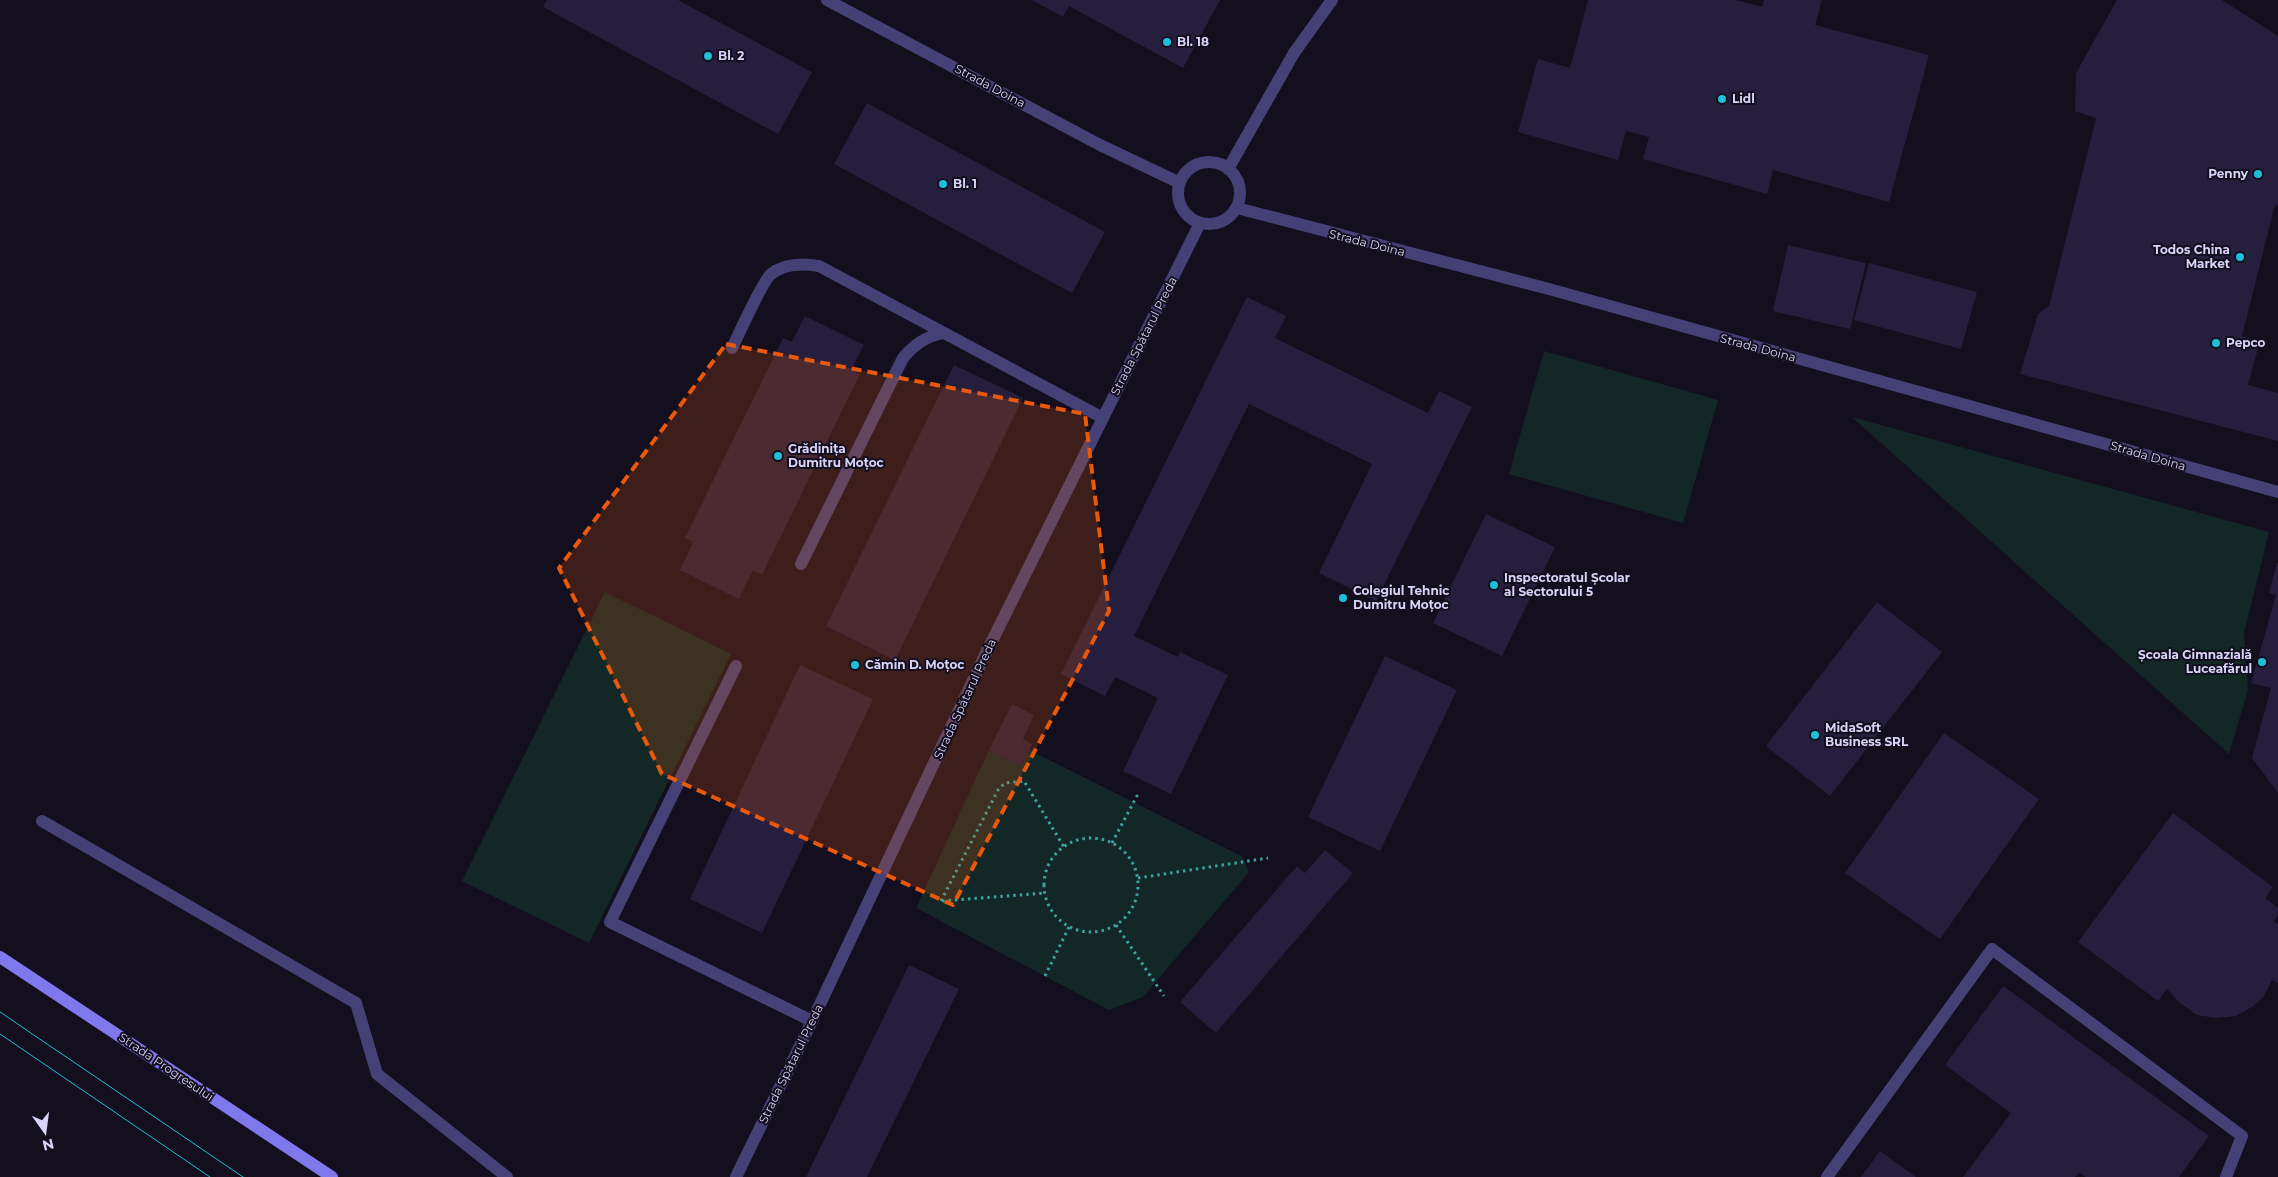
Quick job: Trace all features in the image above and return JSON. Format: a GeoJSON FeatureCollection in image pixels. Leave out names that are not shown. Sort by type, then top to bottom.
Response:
{"type":"FeatureCollection","features":[{"type":"Feature","properties":{"kind":"main road","name":"Strada Progresului"},"geometry":{"type":"LineString","coordinates":[[0,957],[332,1177]]}},
{"type":"Feature","properties":{"kind":"street","name":"Strada Doina"},"geometry":{"type":"LineString","coordinates":[[828,0],[1100,145],[1180,183]]}},
{"type":"Feature","properties":{"kind":"street"},"geometry":{"type":"LineString","coordinates":[[1228,169],[1294,53],[1332,0]]}},
{"type":"Feature","properties":{"kind":"street"},"geometry":{"type":"LineString","coordinates":[[1210,162],[1228,169],[1238,182],[1240,191],[1237,208],[1225,220],[1208,224],[1200,223],[1184,211],[1178,192],[1180,183],[1185,175],[1200,164],[1210,162]]}},
{"type":"Feature","properties":{"kind":"street","name":"Strada Doina"},"geometry":{"type":"LineString","coordinates":[[1237,208],[1549,289],[2278,492]]}},
{"type":"Feature","properties":{"kind":"street","name":"Strada Spătarul Preda"},"geometry":{"type":"LineString","coordinates":[[736,1177],[986,653],[1200,223]]}},
{"type":"Feature","properties":{"kind":"street"},"geometry":{"type":"LineString","coordinates":[[732,348],[769,275],[786,266],[804,263],[820,266],[1103,418]]}},
{"type":"Feature","properties":{"kind":"street"},"geometry":{"type":"LineString","coordinates":[[801,564],[904,358],[920,341],[932,335],[943,333]]}},
{"type":"Feature","properties":{"kind":"street"},"geometry":{"type":"LineString","coordinates":[[736,666],[610,922],[812,1021]]}},
{"type":"Feature","properties":{"kind":"street"},"geometry":{"type":"LineString","coordinates":[[42,821],[356,1003],[377,1074],[507,1177]]}},
{"type":"Feature","properties":{"kind":"street"},"geometry":{"type":"LineString","coordinates":[[1827,1177],[1992,949],[2242,1136],[2226,1177]]}},
{"type":"Feature","properties":{"kind":"path"},"geometry":{"type":"LineString","coordinates":[[1045,893],[941,901],[998,790],[1005,783],[1024,781],[1064,847]]}},
{"type":"Feature","properties":{"kind":"path"},"geometry":{"type":"LineString","coordinates":[[1112,844],[1139,792]]}},
{"type":"Feature","properties":{"kind":"path"},"geometry":{"type":"LineString","coordinates":[[1087,838],[1112,844],[1124,852],[1133,864],[1138,878],[1138,892],[1134,905],[1116,925],[1093,932],[1080,931],[1069,927],[1057,918],[1049,907],[1045,893],[1047,867],[1054,856],[1064,847],[1087,838]]}},
{"type":"Feature","properties":{"kind":"path"},"geometry":{"type":"LineString","coordinates":[[1138,878],[1268,858]]}},
{"type":"Feature","properties":{"kind":"path"},"geometry":{"type":"LineString","coordinates":[[1116,925],[1164,996]]}},
{"type":"Feature","properties":{"kind":"path"},"geometry":{"type":"LineString","coordinates":[[1045,976],[1069,927]]}},
{"type":"Feature","properties":{"kind":"highlighted area"},"geometry":{"type":"Polygon","coordinates":[[[726,344],[1085,414],[1109,611],[953,905],[662,774],[559,568],[726,344]]]}},
{"type":"Feature","properties":{"kind":"green space"},"geometry":{"type":"Polygon","coordinates":[[[1544,351],[1718,400],[1683,523],[1509,474],[1544,351]]]}},
{"type":"Feature","properties":{"kind":"green space"},"geometry":{"type":"Polygon","coordinates":[[[1852,417],[2269,532],[2244,634],[2248,690],[2229,754],[1852,417]]]}},
{"type":"Feature","properties":{"kind":"green space"},"geometry":{"type":"Polygon","coordinates":[[[605,592],[731,654],[589,943],[462,881],[605,592]]]}},
{"type":"Feature","properties":{"kind":"green space"},"geometry":{"type":"Polygon","coordinates":[[[989,750],[1021,765],[1029,750],[1243,857],[1249,872],[1143,997],[1109,1010],[916,908],[989,750]]]}},
{"type":"Feature","properties":{"kind":"building","name":"Bl. 2"},"geometry":{"type":"Polygon","coordinates":[[[547,0],[678,0],[812,72],[778,134],[543,7],[547,0]]]}},
{"type":"Feature","properties":{"kind":"building","name":"Bl. 18"},"geometry":{"type":"Polygon","coordinates":[[[1032,0],[1220,0],[1183,68],[1069,6],[1063,17],[1032,0]]]}},
{"type":"Feature","properties":{"kind":"building","name":"Lidl"},"geometry":{"type":"Polygon","coordinates":[[[1588,0],[1735,0],[1762,7],[1764,0],[1822,0],[1815,25],[1929,55],[1889,202],[1773,170],[1767,194],[1643,159],[1649,137],[1626,131],[1618,160],[1518,132],[1538,59],[1570,68],[1588,0]]]}},
{"type":"Feature","properties":{"kind":"building"},"geometry":{"type":"Polygon","coordinates":[[[2117,0],[2222,0],[2278,36],[2278,206],[2275,205],[2242,336],[2260,341],[2248,385],[2278,393],[2278,441],[2020,374],[2038,314],[2049,306],[2096,118],[2075,111],[2076,73],[2117,0]]]}},
{"type":"Feature","properties":{"kind":"building","name":"Bl. 1"},"geometry":{"type":"Polygon","coordinates":[[[867,103],[1105,232],[1072,293],[834,164],[867,103]]]}},
{"type":"Feature","properties":{"kind":"building"},"geometry":{"type":"Polygon","coordinates":[[[1788,245],[1866,263],[1850,329],[1773,311],[1788,245]]]}},
{"type":"Feature","properties":{"kind":"building"},"geometry":{"type":"Polygon","coordinates":[[[1869,263],[1977,292],[1961,349],[1854,320],[1869,263]]]}},
{"type":"Feature","properties":{"kind":"building"},"geometry":{"type":"Polygon","coordinates":[[[1247,297],[1286,316],[1275,338],[1428,413],[1439,391],[1472,407],[1376,601],[1319,573],[1372,464],[1249,404],[1134,636],[1178,657],[1180,652],[1228,675],[1171,794],[1123,771],[1158,698],[1115,677],[1105,696],[1061,674],[1247,297]]]}},
{"type":"Feature","properties":{"kind":"building"},"geometry":{"type":"Polygon","coordinates":[[[805,316],[864,345],[851,370],[860,374],[762,575],[753,570],[739,599],[680,570],[693,542],[685,538],[783,338],[792,342],[805,316]]]}},
{"type":"Feature","properties":{"kind":"building","name":"Cămin D. Moțoc"},"geometry":{"type":"Polygon","coordinates":[[[954,365],[1023,398],[895,660],[826,626],[954,365]]]}},
{"type":"Feature","properties":{"kind":"building","name":"Inspectoratul Școlar al Sectorului 5"},"geometry":{"type":"Polygon","coordinates":[[[1486,514],[1555,547],[1502,656],[1433,623],[1486,514]]]}},
{"type":"Feature","properties":{"kind":"building"},"geometry":{"type":"Polygon","coordinates":[[[2277,563],[2278,793],[2252,758],[2271,688],[2251,683],[2276,595],[2269,593],[2277,563]]]}},
{"type":"Feature","properties":{"kind":"building"},"geometry":{"type":"Polygon","coordinates":[[[1877,602],[1942,652],[1830,796],[1766,746],[1877,602]]]}},
{"type":"Feature","properties":{"kind":"building"},"geometry":{"type":"Polygon","coordinates":[[[1385,656],[1457,690],[1380,851],[1308,817],[1385,656]]]}},
{"type":"Feature","properties":{"kind":"building","name":"Cămin D. Moțoc"},"geometry":{"type":"Polygon","coordinates":[[[800,665],[873,699],[762,933],[690,899],[800,665]]]}},
{"type":"Feature","properties":{"kind":"building"},"geometry":{"type":"Polygon","coordinates":[[[1012,704],[1034,715],[1023,739],[1032,744],[1021,766],[989,750],[1012,704]]]}},
{"type":"Feature","properties":{"kind":"building"},"geometry":{"type":"Polygon","coordinates":[[[1944,733],[2039,799],[1940,939],[1845,873],[1944,733]]]}},
{"type":"Feature","properties":{"kind":"building"},"geometry":{"type":"Polygon","coordinates":[[[2173,813],[2273,887],[2265,898],[2278,908],[2278,915],[2274,921],[2278,924],[2278,983],[2272,980],[2264,996],[2252,1007],[2236,1016],[2216,1018],[2197,1015],[2180,1003],[2167,989],[2158,1001],[2078,942],[2173,813]]]}},
{"type":"Feature","properties":{"kind":"building"},"geometry":{"type":"Polygon","coordinates":[[[1325,850],[1353,873],[1216,1033],[1180,1002],[1297,866],[1305,873],[1325,850]]]}},
{"type":"Feature","properties":{"kind":"building"},"geometry":{"type":"Polygon","coordinates":[[[909,965],[959,989],[867,1177],[806,1177],[909,965]]]}},
{"type":"Feature","properties":{"kind":"building"},"geometry":{"type":"Polygon","coordinates":[[[2003,986],[2209,1136],[2179,1177],[2086,1177],[2079,1172],[2075,1177],[1963,1177],[2011,1113],[1945,1065],[2003,986]]]}},
{"type":"Feature","properties":{"kind":"building"},"geometry":{"type":"Polygon","coordinates":[[[1880,1151],[1916,1177],[1861,1177],[1880,1151]]]}},
{"type":"Feature","properties":{"kind":"tram line"},"geometry":{"type":"LineString","coordinates":[[0,1012],[243,1177]]}},
{"type":"Feature","properties":{"kind":"tram line"},"geometry":{"type":"LineString","coordinates":[[0,1034],[210,1177]]}},
{"type":"Feature","properties":{"kind":"place","name":"Bl. 18"},"geometry":{"type":"Point","coordinates":[1167,42]}},
{"type":"Feature","properties":{"kind":"place","name":"Bl. 2"},"geometry":{"type":"Point","coordinates":[708,56]}},
{"type":"Feature","properties":{"kind":"place","name":"Lidl"},"geometry":{"type":"Point","coordinates":[1722,99]}},
{"type":"Feature","properties":{"kind":"place","name":"Penny"},"geometry":{"type":"Point","coordinates":[2258,174]}},
{"type":"Feature","properties":{"kind":"place","name":"Bl. 1"},"geometry":{"type":"Point","coordinates":[943,184]}},
{"type":"Feature","properties":{"kind":"place","name":"Todos China Market"},"geometry":{"type":"Point","coordinates":[2240,257]}},
{"type":"Feature","properties":{"kind":"place","name":"Pepco"},"geometry":{"type":"Point","coordinates":[2216,343]}},
{"type":"Feature","properties":{"kind":"place","name":"Grădinița Dumitru Moțoc"},"geometry":{"type":"Point","coordinates":[778,456]}},
{"type":"Feature","properties":{"kind":"place","name":"Inspectoratul Școlar al Sectorului 5"},"geometry":{"type":"Point","coordinates":[1494,585]}},
{"type":"Feature","properties":{"kind":"place","name":"Colegiul Tehnic Dumitru Moțoc"},"geometry":{"type":"Point","coordinates":[1343,598]}},
{"type":"Feature","properties":{"kind":"place","name":"Școala Gimnazială Luceafărul"},"geometry":{"type":"Point","coordinates":[2262,662]}},
{"type":"Feature","properties":{"kind":"place","name":"Cămin D. Moțoc"},"geometry":{"type":"Point","coordinates":[855,665]}},
{"type":"Feature","properties":{"kind":"place","name":"MidaSoft Business SRL"},"geometry":{"type":"Point","coordinates":[1815,735]}}]}
